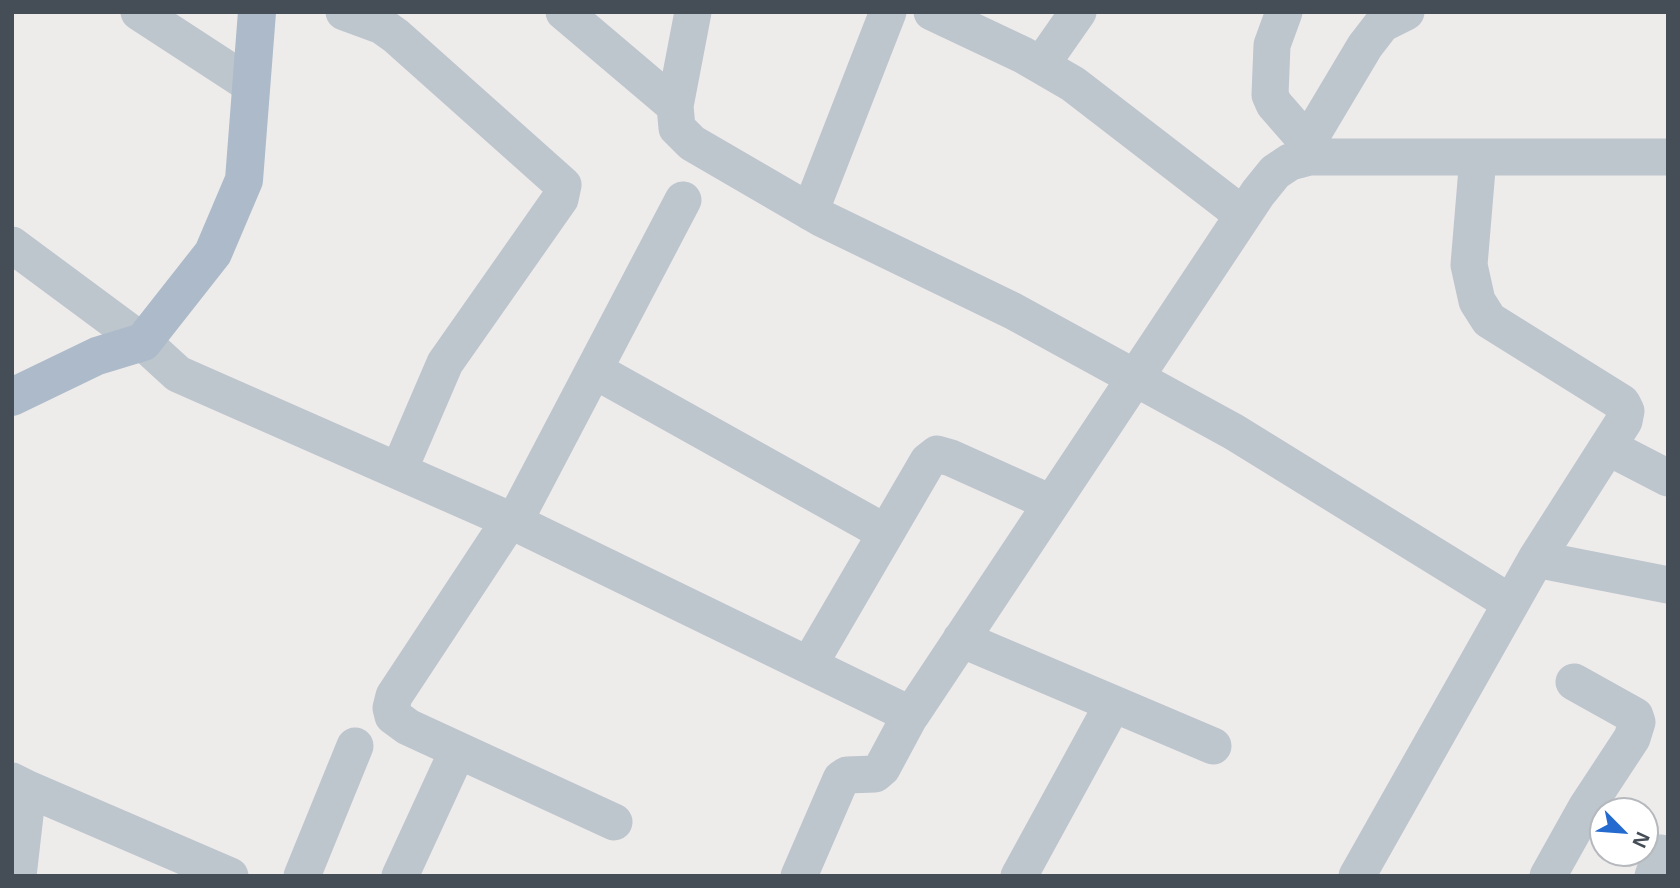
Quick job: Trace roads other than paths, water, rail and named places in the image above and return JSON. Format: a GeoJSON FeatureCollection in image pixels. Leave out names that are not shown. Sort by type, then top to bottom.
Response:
{"type":"FeatureCollection","features":[{"type":"Feature","properties":{"kind":"main road"},"geometry":{"type":"LineString","coordinates":[[12,397],[97,356],[144,342],[213,253],[244,180],[257,12]]}},
{"type":"Feature","properties":{"kind":"street"},"geometry":{"type":"LineString","coordinates":[[139,12],[251,85]]}},
{"type":"Feature","properties":{"kind":"street"},"geometry":{"type":"LineString","coordinates":[[344,12],[382,26],[396,36],[563,185],[560,199],[445,363],[399,470]]}},
{"type":"Feature","properties":{"kind":"street"},"geometry":{"type":"LineString","coordinates":[[564,12],[675,106]]}},
{"type":"Feature","properties":{"kind":"street"},"geometry":{"type":"LineString","coordinates":[[693,12],[675,106],[677,128],[692,143],[810,212],[1013,311],[1234,432],[1511,603]]}},
{"type":"Feature","properties":{"kind":"street"},"geometry":{"type":"LineString","coordinates":[[810,212],[888,12]]}},
{"type":"Feature","properties":{"kind":"street"},"geometry":{"type":"LineString","coordinates":[[932,12],[1041,65],[1073,84],[1243,215]]}},
{"type":"Feature","properties":{"kind":"street"},"geometry":{"type":"LineString","coordinates":[[1041,65],[1078,12]]}},
{"type":"Feature","properties":{"kind":"street"},"geometry":{"type":"LineString","coordinates":[[1284,12],[1272,45],[1270,95],[1309,157],[1668,157]]}},
{"type":"Feature","properties":{"kind":"street"},"geometry":{"type":"LineString","coordinates":[[799,876],[841,779],[847,775],[875,774],[882,768],[911,714],[1243,215],[1275,172],[1303,151],[1373,35],[1382,24],[1406,12]]}},
{"type":"Feature","properties":{"kind":"street"},"geometry":{"type":"LineString","coordinates":[[1357,876],[1536,559],[1624,421],[1626,411],[1622,403],[1489,320],[1477,301],[1469,265],[1478,157]]}},
{"type":"Feature","properties":{"kind":"street"},"geometry":{"type":"LineString","coordinates":[[614,822],[408,727],[393,716],[391,708],[394,696],[512,521],[683,200]]}},
{"type":"Feature","properties":{"kind":"street"},"geometry":{"type":"LineString","coordinates":[[12,245],[144,342],[178,373],[512,521],[911,714]]}},
{"type":"Feature","properties":{"kind":"street"},"geometry":{"type":"LineString","coordinates":[[594,370],[886,533]]}},
{"type":"Feature","properties":{"kind":"street"},"geometry":{"type":"LineString","coordinates":[[1608,447],[1668,478]]}},
{"type":"Feature","properties":{"kind":"street"},"geometry":{"type":"LineString","coordinates":[[808,665],[928,461],[937,454],[1051,503]]}},
{"type":"Feature","properties":{"kind":"street"},"geometry":{"type":"LineString","coordinates":[[1536,559],[1668,585]]}},
{"type":"Feature","properties":{"kind":"street"},"geometry":{"type":"LineString","coordinates":[[961,639],[1213,746]]}},
{"type":"Feature","properties":{"kind":"street"},"geometry":{"type":"LineString","coordinates":[[1548,876],[1586,808],[1632,738],[1637,722],[1635,716],[1574,682]]}},
{"type":"Feature","properties":{"kind":"street"},"geometry":{"type":"LineString","coordinates":[[1019,876],[1113,704]]}},
{"type":"Feature","properties":{"kind":"street"},"geometry":{"type":"LineString","coordinates":[[302,876],[355,746]]}},
{"type":"Feature","properties":{"kind":"street"},"geometry":{"type":"LineString","coordinates":[[400,876],[458,750]]}},
{"type":"Feature","properties":{"kind":"street"},"geometry":{"type":"LineString","coordinates":[[18,876],[20,785],[230,876]]}}]}
